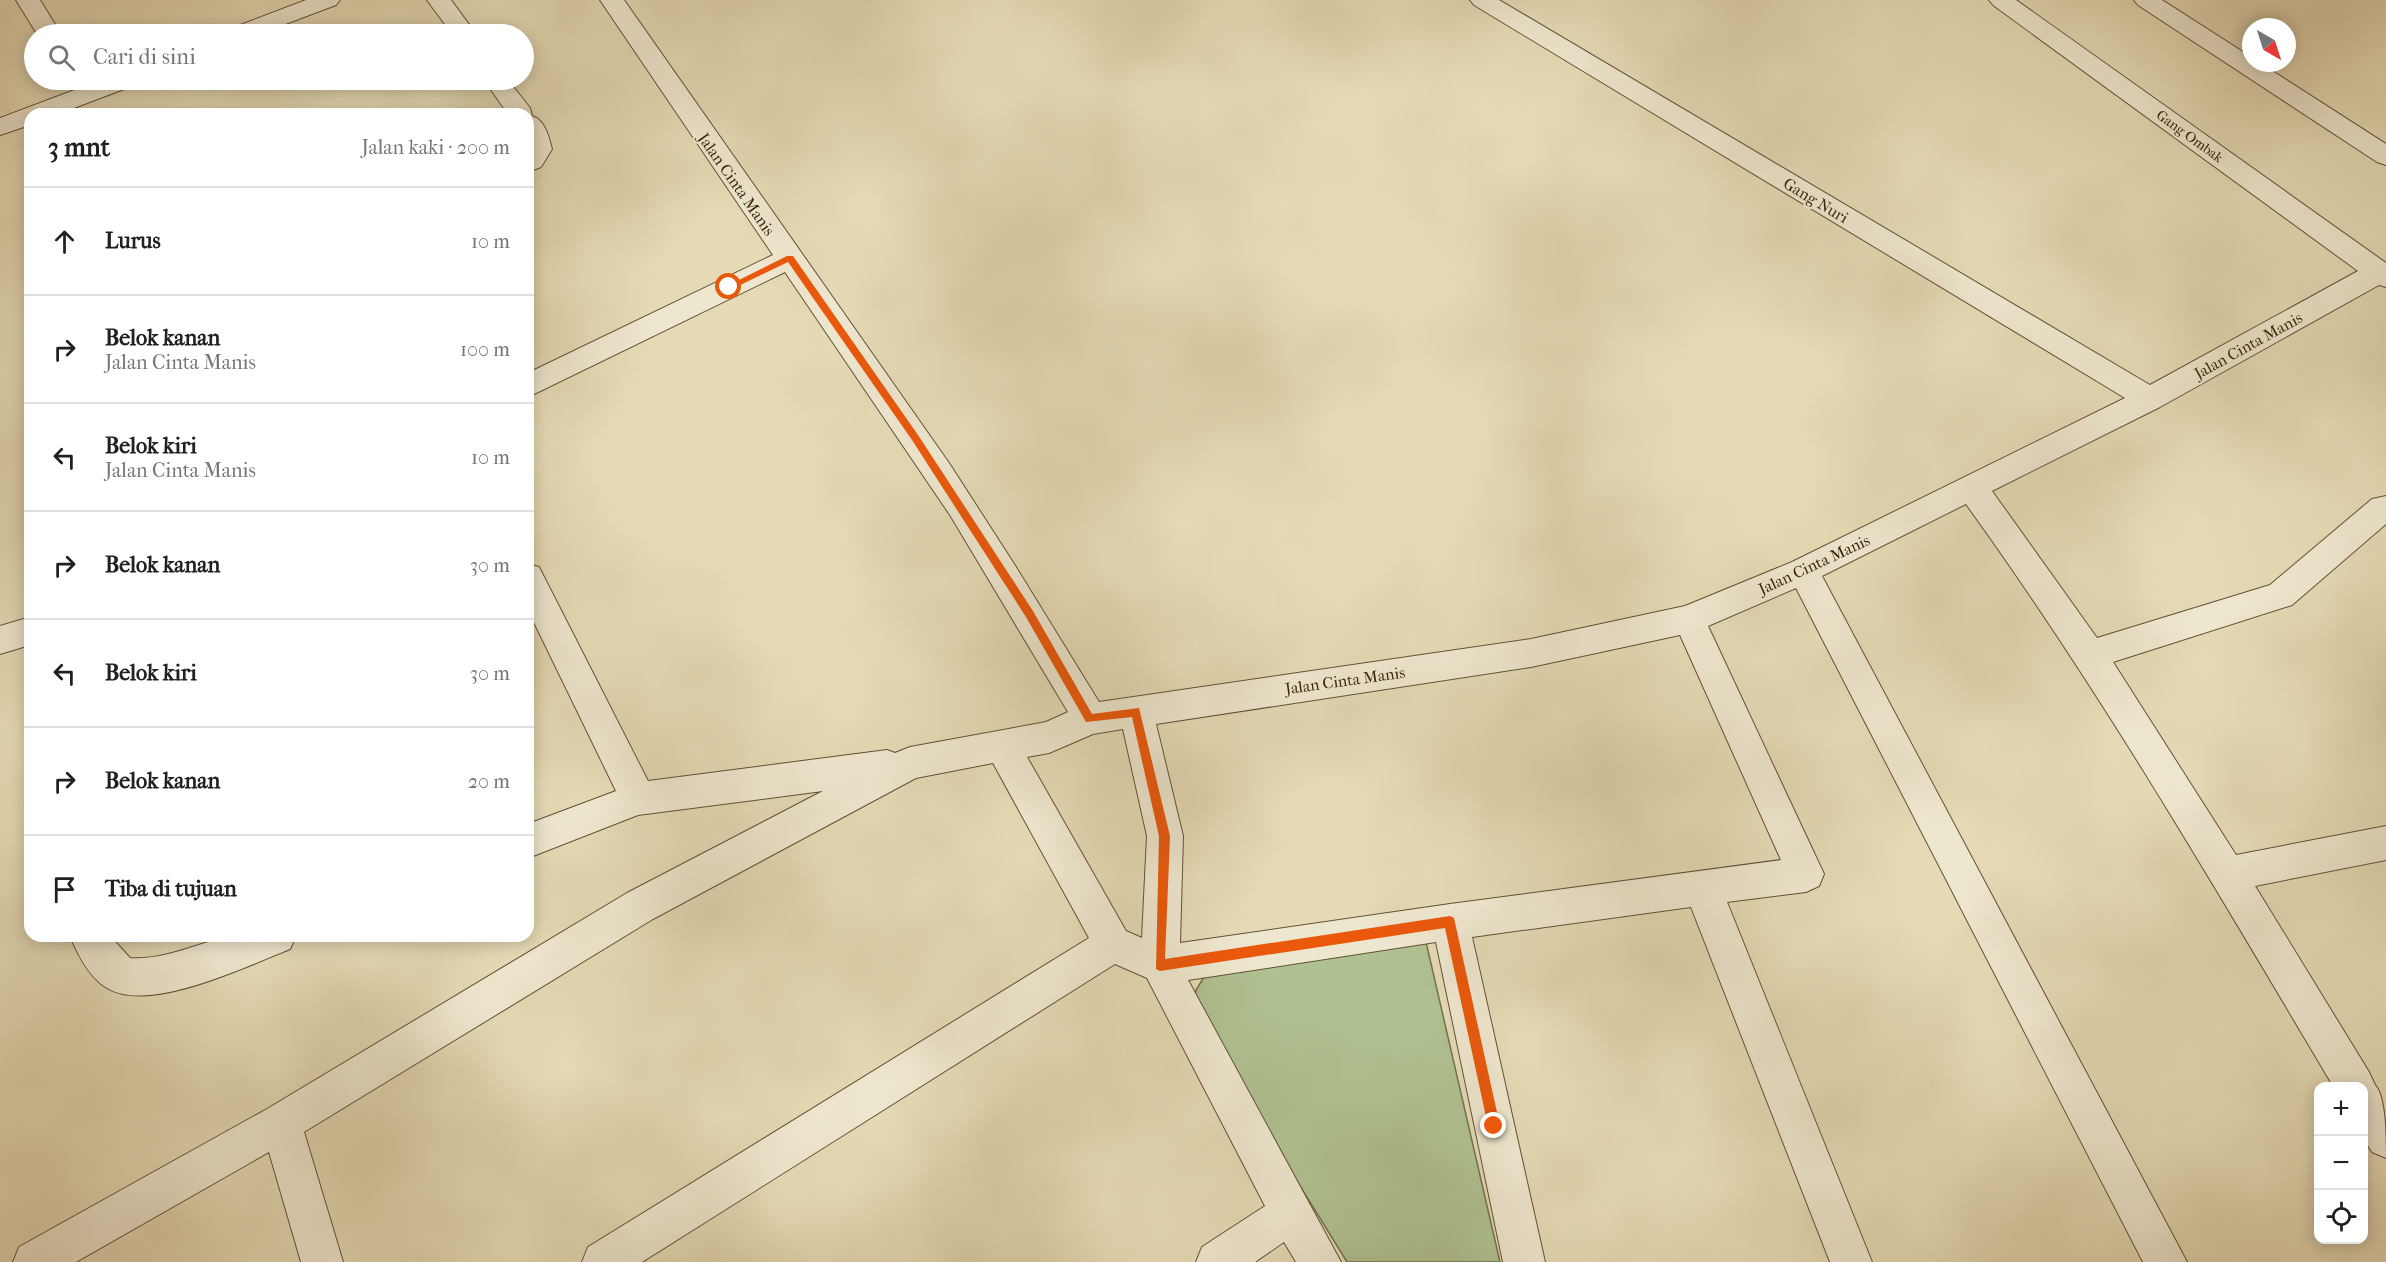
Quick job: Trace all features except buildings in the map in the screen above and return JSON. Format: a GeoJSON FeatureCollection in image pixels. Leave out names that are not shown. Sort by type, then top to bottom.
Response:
{"type":"FeatureCollection","features":[{"type":"Feature","properties":{"kind":"street"},"geometry":{"type":"LineString","coordinates":[[28,0],[43,24]]}},
{"type":"Feature","properties":{"kind":"street"},"geometry":{"type":"LineString","coordinates":[[264,24],[328,0]]}},
{"type":"Feature","properties":{"kind":"street"},"geometry":{"type":"LineString","coordinates":[[439,0],[457,24]]}},
{"type":"Feature","properties":{"kind":"street","name":"Jalan Cinta Manis"},"geometry":{"type":"LineString","coordinates":[[612,0],[676,98],[915,437],[1029,614],[1090,719],[1531,653],[1689,619],[1803,571],[1972,488],[2150,399],[2383,275]]}},
{"type":"Feature","properties":{"kind":"street","name":"Gang Nuri"},"geometry":{"type":"LineString","coordinates":[[1482,0],[2150,399]]}},
{"type":"Feature","properties":{"kind":"street","name":"Gang Ombak"},"geometry":{"type":"LineString","coordinates":[[2001,0],[2383,275]]}},
{"type":"Feature","properties":{"kind":"street"},"geometry":{"type":"LineString","coordinates":[[2146,0],[2386,156]]}},
{"type":"Feature","properties":{"kind":"street"},"geometry":{"type":"LineString","coordinates":[[44,108],[75,90]]}},
{"type":"Feature","properties":{"kind":"street"},"geometry":{"type":"LineString","coordinates":[[503,90],[517,108]]}},
{"type":"Feature","properties":{"kind":"street"},"geometry":{"type":"LineString","coordinates":[[0,127],[24,118]]}},
{"type":"Feature","properties":{"kind":"street"},"geometry":{"type":"LineString","coordinates":[[534,131],[539,149],[534,158]]}},
{"type":"Feature","properties":{"kind":"street"},"geometry":{"type":"LineString","coordinates":[[534,383],[790,258]]}},
{"type":"Feature","properties":{"kind":"street"},"geometry":{"type":"LineString","coordinates":[[1972,488],[2004,530],[2090,655],[2353,1082]]}},
{"type":"Feature","properties":{"kind":"street"},"geometry":{"type":"LineString","coordinates":[[2090,655],[2281,595],[2385,507]]}},
{"type":"Feature","properties":{"kind":"street"},"geometry":{"type":"LineString","coordinates":[[1803,571],[2166,1262]]}},
{"type":"Feature","properties":{"kind":"street"},"geometry":{"type":"LineString","coordinates":[[534,589],[638,799]]}},
{"type":"Feature","properties":{"kind":"street"},"geometry":{"type":"LineString","coordinates":[[1002,746],[1113,944],[1160,965],[1450,922],[1806,874],[1689,619]]}},
{"type":"Feature","properties":{"kind":"street"},"geometry":{"type":"LineString","coordinates":[[0,640],[24,633]]}},
{"type":"Feature","properties":{"kind":"street"},"geometry":{"type":"LineString","coordinates":[[1136,712],[1165,836],[1160,965],[1291,1213],[1320,1262]]}},
{"type":"Feature","properties":{"kind":"street"},"geometry":{"type":"LineString","coordinates":[[534,839],[638,799],[910,762],[1002,746],[1049,737],[1090,719]]}},
{"type":"Feature","properties":{"kind":"street"},"geometry":{"type":"LineString","coordinates":[[34,1262],[281,1123],[639,906],[910,762]]}},
{"type":"Feature","properties":{"kind":"street"},"geometry":{"type":"LineString","coordinates":[[2226,874],[2386,843]]}},
{"type":"Feature","properties":{"kind":"street"},"geometry":{"type":"LineString","coordinates":[[1702,887],[1851,1262]]}},
{"type":"Feature","properties":{"kind":"street"},"geometry":{"type":"LineString","coordinates":[[1450,922],[1524,1262]]}},
{"type":"Feature","properties":{"kind":"street"},"geometry":{"type":"LineString","coordinates":[[93,942],[111,967],[124,977],[154,976],[260,942]]}},
{"type":"Feature","properties":{"kind":"street"},"geometry":{"type":"LineString","coordinates":[[603,1262],[1113,944]]}},
{"type":"Feature","properties":{"kind":"street"},"geometry":{"type":"LineString","coordinates":[[281,1123],[322,1262]]}},
{"type":"Feature","properties":{"kind":"street"},"geometry":{"type":"LineString","coordinates":[[1217,1262],[1291,1213]]}},
{"type":"Feature","properties":{"kind":"green space"},"geometry":{"type":"Polygon","coordinates":[[[1426,942],[1500,1262],[1347,1262],[1219,1055],[1194,1007],[1196,990],[1206,974],[1426,942]]]}},
{"type":"Feature","properties":{"kind":"route"},"geometry":{"type":"LineString","coordinates":[[729,287],[790,258],[915,437],[1029,614],[1090,719],[1136,712],[1165,836],[1160,965],[1450,922],[1494,1126]]}}]}
